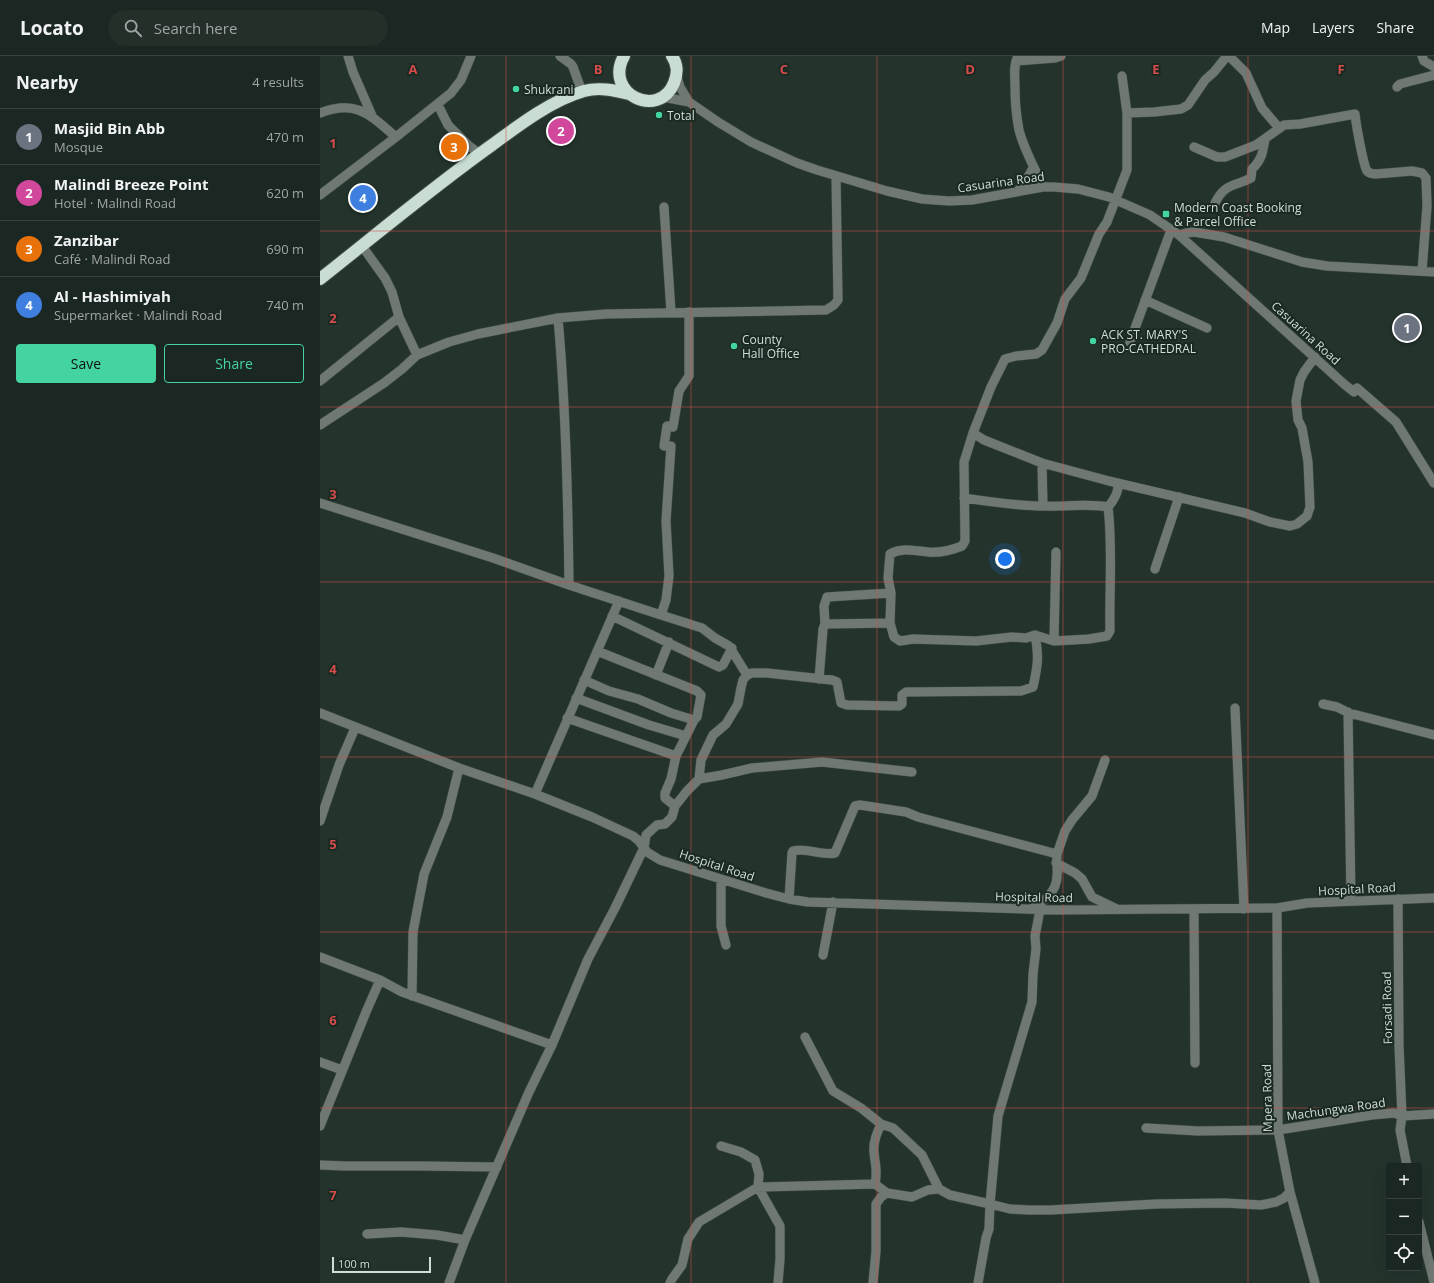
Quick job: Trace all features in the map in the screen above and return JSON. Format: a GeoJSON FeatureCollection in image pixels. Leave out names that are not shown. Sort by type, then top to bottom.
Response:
{"type":"FeatureCollection","features":[{"type":"Feature","properties":{"kind":"highway"},"geometry":{"type":"LineString","coordinates":[[624,56],[620,63],[619,74],[622,84],[628,94]]}},
{"type":"Feature","properties":{"kind":"highway"},"geometry":{"type":"LineString","coordinates":[[320,279],[431,190],[536,114],[582,92],[595,89],[611,90],[628,94],[645,101],[663,97],[672,89],[677,77],[677,69],[672,56]]}},
{"type":"Feature","properties":{"kind":"highway"},"geometry":{"type":"LineString","coordinates":[[595,89],[619,74]]}},
{"type":"Feature","properties":{"kind":"street"},"geometry":{"type":"LineString","coordinates":[[348,56],[353,72],[373,118]]}},
{"type":"Feature","properties":{"kind":"street"},"geometry":{"type":"LineString","coordinates":[[320,195],[438,105],[456,87],[470,56]]}},
{"type":"Feature","properties":{"kind":"street"},"geometry":{"type":"LineString","coordinates":[[560,56],[573,67],[582,92]]}},
{"type":"Feature","properties":{"kind":"street"},"geometry":{"type":"LineString","coordinates":[[1040,188],[1019,130],[1014,72],[1017,58],[1054,58],[1061,56]]}},
{"type":"Feature","properties":{"kind":"street"},"geometry":{"type":"LineString","coordinates":[[1127,113],[1181,109],[1188,105],[1205,80],[1211,76],[1228,56],[1246,74],[1262,108],[1279,128]]}},
{"type":"Feature","properties":{"kind":"street"},"geometry":{"type":"LineString","coordinates":[[1422,56],[1424,61],[1434,68]]}},
{"type":"Feature","properties":{"kind":"street"},"geometry":{"type":"LineString","coordinates":[[1397,87],[1400,84],[1434,75]]}},
{"type":"Feature","properties":{"kind":"street"},"geometry":{"type":"LineString","coordinates":[[1118,483],[1118,491],[1108,507],[1111,543],[1110,634],[1103,637],[1054,641],[1035,635],[1026,638],[1012,637],[976,641],[900,640],[894,637],[890,623],[891,593],[888,578],[890,554],[896,550],[906,549],[930,553],[950,550],[962,546],[965,541],[965,457],[991,387],[1005,359],[1016,356],[1036,354],[1042,350],[1057,323],[1065,299],[1081,278],[1098,234],[1107,222],[1127,170],[1127,113],[1122,76]]}},
{"type":"Feature","properties":{"kind":"street"},"geometry":{"type":"LineString","coordinates":[[677,77],[680,87],[689,102]]}},
{"type":"Feature","properties":{"kind":"street"},"geometry":{"type":"LineString","coordinates":[[663,97],[689,102]]}},
{"type":"Feature","properties":{"kind":"street","name":"Casuarina Road"},"geometry":{"type":"LineString","coordinates":[[689,102],[738,134],[781,157],[817,170],[887,191],[929,200],[950,201],[972,200],[1054,186],[1091,192],[1115,200],[1150,215],[1179,235],[1354,392],[1357,388],[1396,422],[1434,483]]}},
{"type":"Feature","properties":{"kind":"street"},"geometry":{"type":"LineString","coordinates":[[438,105],[448,125],[469,146],[480,154]]}},
{"type":"Feature","properties":{"kind":"street"},"geometry":{"type":"LineString","coordinates":[[320,113],[332,109],[349,107],[355,108],[373,118],[396,137]]}},
{"type":"Feature","properties":{"kind":"street"},"geometry":{"type":"LineString","coordinates":[[1194,147],[1211,154],[1225,157],[1256,145],[1284,126],[1355,114],[1364,161],[1368,171],[1371,174],[1412,171],[1425,175],[1427,186],[1427,206],[1422,271]]}},
{"type":"Feature","properties":{"kind":"street"},"geometry":{"type":"LineString","coordinates":[[1215,202],[1219,194],[1228,186],[1251,178],[1252,169],[1258,164],[1263,155],[1265,139]]}},
{"type":"Feature","properties":{"kind":"street"},"geometry":{"type":"LineString","coordinates":[[1034,169],[1054,186]]}},
{"type":"Feature","properties":{"kind":"street"},"geometry":{"type":"LineString","coordinates":[[1017,192],[1034,169]]}},
{"type":"Feature","properties":{"kind":"street"},"geometry":{"type":"LineString","coordinates":[[320,425],[384,383],[417,355],[449,342],[478,334],[558,318],[606,314],[826,310],[834,305],[838,300],[836,176]]}},
{"type":"Feature","properties":{"kind":"street"},"geometry":{"type":"LineString","coordinates":[[664,207],[671,312]]}},
{"type":"Feature","properties":{"kind":"street"},"geometry":{"type":"LineString","coordinates":[[1130,342],[1171,230]]}},
{"type":"Feature","properties":{"kind":"street"},"geometry":{"type":"LineString","coordinates":[[1179,235],[1194,232],[1224,237],[1302,262],[1327,266],[1434,272]]}},
{"type":"Feature","properties":{"kind":"street"},"geometry":{"type":"LineString","coordinates":[[362,246],[385,278],[392,292],[399,318],[417,355]]}},
{"type":"Feature","properties":{"kind":"street"},"geometry":{"type":"LineString","coordinates":[[1145,300],[1207,328]]}},
{"type":"Feature","properties":{"kind":"street"},"geometry":{"type":"LineString","coordinates":[[661,615],[666,600],[669,576],[666,521],[671,446],[664,446],[667,426],[673,427],[679,391],[689,376],[689,312]]}},
{"type":"Feature","properties":{"kind":"street"},"geometry":{"type":"LineString","coordinates":[[320,381],[382,330],[399,318]]}},
{"type":"Feature","properties":{"kind":"street"},"geometry":{"type":"LineString","coordinates":[[558,318],[562,363],[568,481],[569,585]]}},
{"type":"Feature","properties":{"kind":"street"},"geometry":{"type":"LineString","coordinates":[[973,433],[984,440],[1042,463],[1118,483],[1245,513],[1270,522],[1290,526],[1297,524],[1309,513],[1308,462],[1302,428],[1298,420],[1296,401],[1300,380],[1315,357]]}},
{"type":"Feature","properties":{"kind":"street"},"geometry":{"type":"LineString","coordinates":[[1042,463],[1043,506]]}},
{"type":"Feature","properties":{"kind":"street"},"geometry":{"type":"LineString","coordinates":[[1156,570],[1179,497]]}},
{"type":"Feature","properties":{"kind":"street"},"geometry":{"type":"LineString","coordinates":[[964,498],[1006,504],[1043,506],[1097,505],[1108,507]]}},
{"type":"Feature","properties":{"kind":"street"},"geometry":{"type":"LineString","coordinates":[[320,503],[493,558],[569,585],[702,628],[732,648],[747,675]]}},
{"type":"Feature","properties":{"kind":"street"},"geometry":{"type":"LineString","coordinates":[[1054,641],[1056,552]]}},
{"type":"Feature","properties":{"kind":"street"},"geometry":{"type":"LineString","coordinates":[[819,679],[823,629],[826,624],[824,606],[827,597],[891,593]]}},
{"type":"Feature","properties":{"kind":"street"},"geometry":{"type":"LineString","coordinates":[[535,794],[619,601]]}},
{"type":"Feature","properties":{"kind":"street"},"geometry":{"type":"LineString","coordinates":[[612,616],[719,667],[723,665],[732,648]]}},
{"type":"Feature","properties":{"kind":"street"},"geometry":{"type":"LineString","coordinates":[[826,624],[890,623]]}},
{"type":"Feature","properties":{"kind":"street"},"geometry":{"type":"LineString","coordinates":[[699,779],[702,760],[714,735],[726,724],[738,704],[740,688],[747,675],[752,673],[767,673],[837,682],[841,703],[847,705],[899,706],[902,704],[902,695],[906,692],[1021,691],[1033,686],[1038,666],[1038,649],[1035,635]]}},
{"type":"Feature","properties":{"kind":"street"},"geometry":{"type":"LineString","coordinates":[[656,675],[669,642]]}},
{"type":"Feature","properties":{"kind":"street"},"geometry":{"type":"LineString","coordinates":[[597,651],[698,691],[701,694],[697,717],[694,720],[676,756],[671,779],[665,796],[665,798],[675,806]]}},
{"type":"Feature","properties":{"kind":"street"},"geometry":{"type":"LineString","coordinates":[[584,680],[609,691],[638,699],[671,713],[694,720]]}},
{"type":"Feature","properties":{"kind":"street"},"geometry":{"type":"LineString","coordinates":[[576,698],[649,726],[686,736]]}},
{"type":"Feature","properties":{"kind":"street"},"geometry":{"type":"LineString","coordinates":[[1322,704],[1434,735]]}},
{"type":"Feature","properties":{"kind":"street"},"geometry":{"type":"LineString","coordinates":[[1235,708],[1244,909]]}},
{"type":"Feature","properties":{"kind":"street"},"geometry":{"type":"LineString","coordinates":[[1348,712],[1351,900]]}},
{"type":"Feature","properties":{"kind":"street","name":"Hospital Road"},"geometry":{"type":"LineString","coordinates":[[320,713],[459,768],[535,794],[633,836],[644,848],[660,860],[721,880],[788,899],[808,902],[1119,910],[1276,908],[1306,903],[1351,900],[1434,898]]}},
{"type":"Feature","properties":{"kind":"street"},"geometry":{"type":"LineString","coordinates":[[567,718],[676,756]]}},
{"type":"Feature","properties":{"kind":"street"},"geometry":{"type":"LineString","coordinates":[[320,821],[339,765],[355,728]]}},
{"type":"Feature","properties":{"kind":"street"},"geometry":{"type":"LineString","coordinates":[[978,1283],[989,1229],[998,1116],[1032,1002],[1036,949],[1035,909],[1050,895],[1055,885],[1057,876],[1057,858],[1065,831],[1092,796],[1106,760]]}},
{"type":"Feature","properties":{"kind":"street"},"geometry":{"type":"LineString","coordinates":[[450,1283],[465,1240],[498,1167],[529,1092],[552,1045],[588,959],[644,848],[646,835],[657,826],[665,824],[672,817],[675,806],[699,779],[752,768],[822,762],[912,772]]}},
{"type":"Feature","properties":{"kind":"street"},"geometry":{"type":"LineString","coordinates":[[412,996],[413,932],[424,874],[447,817],[459,768]]}},
{"type":"Feature","properties":{"kind":"street"},"geometry":{"type":"LineString","coordinates":[[788,899],[793,851],[807,850],[835,854],[855,806],[860,805],[906,812],[918,817],[1057,858],[1082,879],[1092,897],[1119,910]]}},
{"type":"Feature","properties":{"kind":"street"},"geometry":{"type":"LineString","coordinates":[[721,880],[721,926],[726,945]]}},
{"type":"Feature","properties":{"kind":"street","name":"Forsadi Road"},"geometry":{"type":"LineString","coordinates":[[1398,899],[1399,1046],[1402,1116],[1400,1130],[1406,1163]]}},
{"type":"Feature","properties":{"kind":"street"},"geometry":{"type":"LineString","coordinates":[[823,955],[833,902]]}},
{"type":"Feature","properties":{"kind":"street","name":"Mpera Road"},"geometry":{"type":"LineString","coordinates":[[1276,908],[1278,1130],[1290,1192],[1315,1283]]}},
{"type":"Feature","properties":{"kind":"street"},"geometry":{"type":"LineString","coordinates":[[1194,909],[1195,1063]]}},
{"type":"Feature","properties":{"kind":"street"},"geometry":{"type":"LineString","coordinates":[[320,957],[380,980],[412,996],[552,1045]]}},
{"type":"Feature","properties":{"kind":"street"},"geometry":{"type":"LineString","coordinates":[[320,1126],[380,980]]}},
{"type":"Feature","properties":{"kind":"street"},"geometry":{"type":"LineString","coordinates":[[805,1037],[833,1091],[861,1108],[881,1124],[893,1128],[922,1155],[939,1189]]}},
{"type":"Feature","properties":{"kind":"street"},"geometry":{"type":"LineString","coordinates":[[320,1062],[342,1070]]}},
{"type":"Feature","properties":{"kind":"street","name":"Machungwa Road"},"geometry":{"type":"LineString","coordinates":[[1146,1128],[1198,1131],[1278,1130],[1372,1115],[1394,1113],[1402,1116],[1434,1114]]}},
{"type":"Feature","properties":{"kind":"street"},"geometry":{"type":"LineString","coordinates":[[875,1184],[877,1173],[874,1151],[875,1138],[881,1124]]}},
{"type":"Feature","properties":{"kind":"street"},"geometry":{"type":"LineString","coordinates":[[721,1146],[741,1152],[754,1160],[758,1174],[758,1188],[780,1226],[778,1283]]}},
{"type":"Feature","properties":{"kind":"street"},"geometry":{"type":"LineString","coordinates":[[320,1165],[498,1167]]}},
{"type":"Feature","properties":{"kind":"street"},"geometry":{"type":"LineString","coordinates":[[670,1283],[682,1265],[688,1239],[699,1222],[758,1188],[875,1184],[887,1193],[912,1197],[928,1190],[939,1189],[950,1195],[1010,1209],[1028,1210],[1156,1204],[1218,1203],[1261,1205],[1276,1202],[1284,1198],[1290,1192]]}},
{"type":"Feature","properties":{"kind":"street"},"geometry":{"type":"LineString","coordinates":[[873,1283],[876,1251],[876,1204],[881,1197],[887,1193]]}},
{"type":"Feature","properties":{"kind":"street"},"geometry":{"type":"LineString","coordinates":[[367,1234],[401,1232],[437,1235],[465,1240]]}},
{"type":"Feature","properties":{"kind":"street"},"geometry":{"type":"LineString","coordinates":[[1422,1234],[1434,1282]]}},
{"type":"Feature","properties":{"kind":"place","name":"Shukrani"},"geometry":{"type":"Point","coordinates":[516,89]}},
{"type":"Feature","properties":{"kind":"place","name":"Total"},"geometry":{"type":"Point","coordinates":[659,115]}},
{"type":"Feature","properties":{"kind":"place","name":"Malindi Breeze Point"},"geometry":{"type":"Point","coordinates":[561,131]}},
{"type":"Feature","properties":{"kind":"place","name":"Zanzibar"},"geometry":{"type":"Point","coordinates":[454,147]}},
{"type":"Feature","properties":{"kind":"place","name":"Al - Hashimiyah"},"geometry":{"type":"Point","coordinates":[363,198]}},
{"type":"Feature","properties":{"kind":"place","name":"Modern Coast Booking & Parcel Office"},"geometry":{"type":"Point","coordinates":[1166,214]}},
{"type":"Feature","properties":{"kind":"place","name":"Masjid Bin Abb"},"geometry":{"type":"Point","coordinates":[1407,328]}},
{"type":"Feature","properties":{"kind":"place","name":"ACK ST. MARY'S PRO-CATHEDRAL"},"geometry":{"type":"Point","coordinates":[1093,341]}},
{"type":"Feature","properties":{"kind":"place","name":"County Hall Office"},"geometry":{"type":"Point","coordinates":[734,346]}}]}
